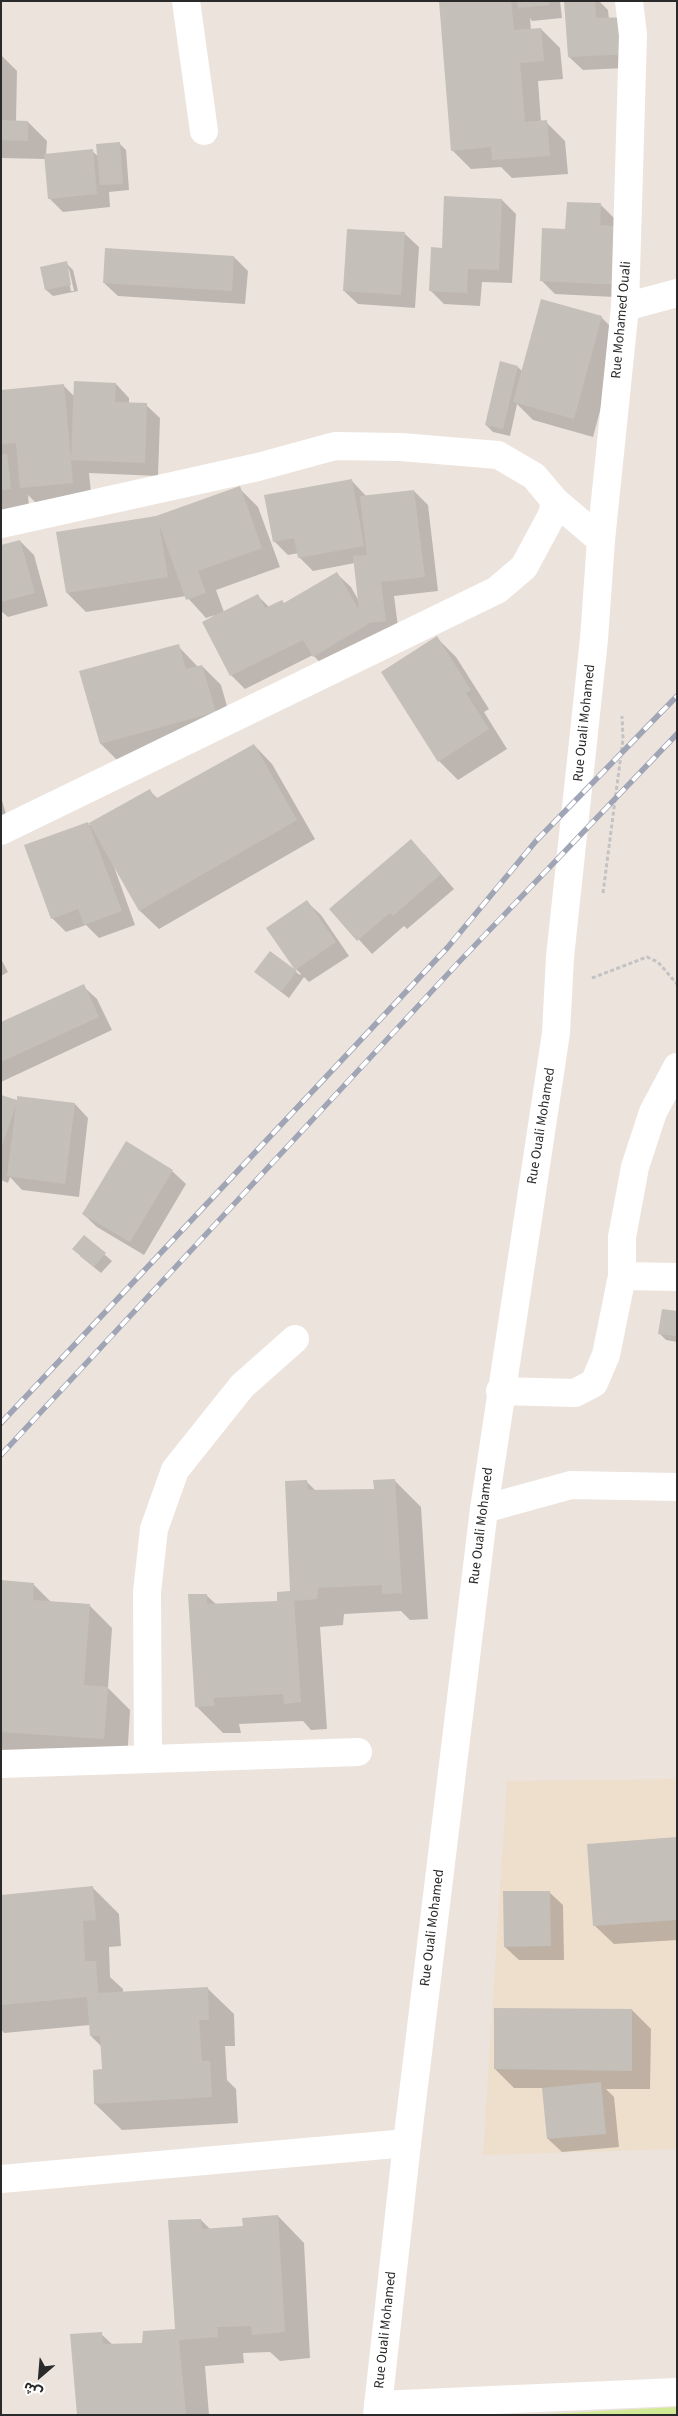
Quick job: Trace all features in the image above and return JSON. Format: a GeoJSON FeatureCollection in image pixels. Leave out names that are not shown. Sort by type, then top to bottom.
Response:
{"type":"FeatureCollection","features":[{"type":"Feature","properties":{"kind":"street"},"geometry":{"type":"LineString","coordinates":[[186,1],[204,130]]}},
{"type":"Feature","properties":{"kind":"street","name":"Rue Mohamed Ouali"},"geometry":{"type":"LineString","coordinates":[[594,639],[600,540],[625,307],[633,35],[629,1]]}},
{"type":"Feature","properties":{"kind":"street"},"geometry":{"type":"LineString","coordinates":[[625,307],[677,293]]}},
{"type":"Feature","properties":{"kind":"street"},"geometry":{"type":"LineString","coordinates":[[1,524],[258,467],[335,446],[401,447],[498,455],[534,476],[555,501],[600,540]]}},
{"type":"Feature","properties":{"kind":"street"},"geometry":{"type":"LineString","coordinates":[[1,831],[497,590],[524,567],[544,533],[552,515],[555,501]]}},
{"type":"Feature","properties":{"kind":"street","name":"Rue Ouali Mohamed"},"geometry":{"type":"LineString","coordinates":[[377,2410],[406,2143],[484,1509],[500,1391],[556,1033],[560,957],[594,639]]}},
{"type":"Feature","properties":{"kind":"street"},"geometry":{"type":"LineString","coordinates":[[500,1391],[575,1393],[594,1383],[606,1355],[622,1276],[622,1237],[635,1167],[653,1112],[677,1067]]}},
{"type":"Feature","properties":{"kind":"street"},"geometry":{"type":"LineString","coordinates":[[622,1276],[677,1276]]}},
{"type":"Feature","properties":{"kind":"street"},"geometry":{"type":"LineString","coordinates":[[148,1759],[147,1592],[157,1520],[175,1470],[242,1386],[295,1339]]}},
{"type":"Feature","properties":{"kind":"street"},"geometry":{"type":"LineString","coordinates":[[484,1509],[571,1485],[677,1487]]}},
{"type":"Feature","properties":{"kind":"street"},"geometry":{"type":"LineString","coordinates":[[1,1764],[358,1752]]}},
{"type":"Feature","properties":{"kind":"street"},"geometry":{"type":"LineString","coordinates":[[1,2179],[406,2143]]}},
{"type":"Feature","properties":{"kind":"street"},"geometry":{"type":"LineString","coordinates":[[377,2410],[677,2392]]}},
{"type":"Feature","properties":{"kind":"path"},"geometry":{"type":"LineString","coordinates":[[602,902],[623,738]]}},
{"type":"Feature","properties":{"kind":"path"},"geometry":{"type":"LineString","coordinates":[[591,978],[647,957],[658,962],[677,984]]}},
{"type":"Feature","properties":{"kind":"shaded area"},"geometry":{"type":"Polygon","coordinates":[[[677,1779],[677,2149],[483,2155],[507,1781],[677,1779]]]}},
{"type":"Feature","properties":{"kind":"green space"},"geometry":{"type":"Polygon","coordinates":[[[677,2407],[677,2415],[527,2415],[677,2407]]]}},
{"type":"Feature","properties":{"kind":"building"},"geometry":{"type":"Polygon","coordinates":[[[439,1],[511,1],[514,30],[541,28],[544,61],[520,63],[525,122],[547,120],[550,156],[492,160],[491,147],[451,151],[439,1]]]}},
{"type":"Feature","properties":{"kind":"building"},"geometry":{"type":"Polygon","coordinates":[[[517,1],[549,1],[549,5],[518,8],[517,1]]]}},
{"type":"Feature","properties":{"kind":"building"},"geometry":{"type":"Polygon","coordinates":[[[564,1],[595,1],[596,18],[629,17],[631,54],[568,57],[564,1]]]}},
{"type":"Feature","properties":{"kind":"building"},"geometry":{"type":"Polygon","coordinates":[[[1,120],[28,121],[28,141],[1,140],[1,120]]]}},
{"type":"Feature","properties":{"kind":"building"},"geometry":{"type":"Polygon","coordinates":[[[120,142],[123,184],[100,185],[96,144],[120,142]]]}},
{"type":"Feature","properties":{"kind":"building"},"geometry":{"type":"Polygon","coordinates":[[[93,149],[97,194],[48,199],[44,154],[93,149]]]}},
{"type":"Feature","properties":{"kind":"building"},"geometry":{"type":"Polygon","coordinates":[[[444,196],[502,199],[499,270],[468,269],[467,293],[429,291],[431,247],[442,248],[444,196]]]}},
{"type":"Feature","properties":{"kind":"building"},"geometry":{"type":"Polygon","coordinates":[[[567,202],[601,203],[600,225],[624,227],[621,285],[540,281],[542,228],[565,229],[567,202]]]}},
{"type":"Feature","properties":{"kind":"building"},"geometry":{"type":"Polygon","coordinates":[[[347,229],[405,232],[401,295],[343,291],[347,229]]]}},
{"type":"Feature","properties":{"kind":"building"},"geometry":{"type":"Polygon","coordinates":[[[105,248],[234,256],[232,291],[103,283],[105,248]]]}},
{"type":"Feature","properties":{"kind":"building"},"geometry":{"type":"Polygon","coordinates":[[[67,261],[71,285],[45,290],[40,267],[67,261]]]}},
{"type":"Feature","properties":{"kind":"building"},"geometry":{"type":"Polygon","coordinates":[[[541,299],[602,316],[574,419],[513,402],[541,299]]]}},
{"type":"Feature","properties":{"kind":"building"},"geometry":{"type":"Polygon","coordinates":[[[500,361],[518,366],[503,429],[485,425],[500,361]]]}},
{"type":"Feature","properties":{"kind":"building"},"geometry":{"type":"Polygon","coordinates":[[[74,381],[116,383],[115,402],[147,403],[145,463],[71,460],[74,381]]]}},
{"type":"Feature","properties":{"kind":"building"},"geometry":{"type":"Polygon","coordinates":[[[64,384],[73,483],[20,488],[16,443],[1,444],[1,390],[64,384]]]}},
{"type":"Feature","properties":{"kind":"building"},"geometry":{"type":"Polygon","coordinates":[[[1,454],[7,454],[11,489],[1,490],[1,454]]]}},
{"type":"Feature","properties":{"kind":"building"},"geometry":{"type":"Polygon","coordinates":[[[352,479],[364,546],[298,558],[294,538],[273,542],[264,495],[352,479]]]}},
{"type":"Feature","properties":{"kind":"building"},"geometry":{"type":"Polygon","coordinates":[[[240,486],[262,548],[198,571],[206,593],[186,600],[159,524],[168,577],[66,593],[56,532],[156,516],[240,486]]]}},
{"type":"Feature","properties":{"kind":"building"},"geometry":{"type":"Polygon","coordinates":[[[414,490],[425,577],[381,582],[386,621],[367,623],[313,657],[303,640],[230,676],[202,622],[258,594],[265,608],[282,600],[284,603],[337,572],[359,610],[353,556],[367,555],[360,496],[414,490]]]}},
{"type":"Feature","properties":{"kind":"building"},"geometry":{"type":"Polygon","coordinates":[[[20,540],[35,593],[1,602],[1,545],[20,540]]]}},
{"type":"Feature","properties":{"kind":"building"},"geometry":{"type":"Polygon","coordinates":[[[437,636],[471,690],[466,693],[489,729],[438,762],[381,672],[437,636]]]}},
{"type":"Feature","properties":{"kind":"building"},"geometry":{"type":"Polygon","coordinates":[[[179,644],[186,669],[202,665],[216,712],[100,744],[79,671],[179,644]]]}},
{"type":"Feature","properties":{"kind":"building"},"geometry":{"type":"Polygon","coordinates":[[[254,744],[297,820],[139,911],[89,823],[150,789],[155,799],[254,744]]]}},
{"type":"Feature","properties":{"kind":"building"},"geometry":{"type":"Polygon","coordinates":[[[88,822],[122,911],[84,925],[78,909],[51,919],[24,845],[88,822]]]}},
{"type":"Feature","properties":{"kind":"building"},"geometry":{"type":"Polygon","coordinates":[[[411,839],[441,874],[393,916],[390,913],[357,941],[329,909],[411,839]]]}},
{"type":"Feature","properties":{"kind":"building"},"geometry":{"type":"Polygon","coordinates":[[[307,900],[336,942],[295,970],[266,928],[307,900]]]}},
{"type":"Feature","properties":{"kind":"building"},"geometry":{"type":"Polygon","coordinates":[[[270,951],[297,971],[281,992],[254,972],[270,951]]]}},
{"type":"Feature","properties":{"kind":"building"},"geometry":{"type":"Polygon","coordinates":[[[84,984],[99,1017],[1,1062],[1,1022],[84,984]]]}},
{"type":"Feature","properties":{"kind":"building"},"geometry":{"type":"Polygon","coordinates":[[[1,1095],[17,1100],[17,1096],[75,1103],[65,1184],[7,1176],[16,1105],[1,1148],[1,1095]]]}},
{"type":"Feature","properties":{"kind":"building"},"geometry":{"type":"Polygon","coordinates":[[[126,1141],[173,1170],[130,1242],[82,1214],[126,1141]]]}},
{"type":"Feature","properties":{"kind":"building"},"geometry":{"type":"Polygon","coordinates":[[[84,1235],[106,1253],[94,1267],[72,1249],[84,1235]]]}},
{"type":"Feature","properties":{"kind":"building"},"geometry":{"type":"Polygon","coordinates":[[[662,1309],[677,1311],[677,1336],[658,1334],[662,1309]]]}},
{"type":"Feature","properties":{"kind":"building"},"geometry":{"type":"Polygon","coordinates":[[[395,1479],[402,1593],[382,1594],[382,1585],[318,1588],[317,1599],[294,1601],[301,1702],[284,1704],[283,1694],[213,1698],[215,1706],[195,1707],[188,1594],[207,1594],[207,1604],[277,1601],[277,1592],[290,1591],[285,1481],[307,1480],[308,1490],[374,1489],[373,1480],[395,1479]]]}},
{"type":"Feature","properties":{"kind":"building"},"geometry":{"type":"Polygon","coordinates":[[[1,1580],[34,1583],[33,1600],[90,1604],[84,1685],[108,1687],[104,1739],[1,1732],[1,1580]]]}},
{"type":"Feature","properties":{"kind":"building"},"geometry":{"type":"Polygon","coordinates":[[[677,1837],[677,1920],[593,1926],[587,1844],[677,1837]]]}},
{"type":"Feature","properties":{"kind":"building"},"geometry":{"type":"Polygon","coordinates":[[[93,1886],[96,1920],[83,1921],[85,1961],[96,1961],[98,1993],[208,1987],[209,2020],[199,2020],[202,2061],[210,2061],[212,2097],[94,2104],[93,2070],[102,2069],[100,2036],[90,2036],[87,1997],[1,2005],[1,1895],[93,1886]]]}},
{"type":"Feature","properties":{"kind":"building"},"geometry":{"type":"Polygon","coordinates":[[[503,1891],[550,1891],[551,1946],[504,1947],[503,1891]]]}},
{"type":"Feature","properties":{"kind":"building"},"geometry":{"type":"Polygon","coordinates":[[[494,2008],[632,2009],[632,2071],[494,2069],[494,2008]]]}},
{"type":"Feature","properties":{"kind":"building"},"geometry":{"type":"Polygon","coordinates":[[[601,2082],[606,2134],[547,2139],[542,2088],[601,2082]]]}},
{"type":"Feature","properties":{"kind":"building"},"geometry":{"type":"Polygon","coordinates":[[[278,2215],[285,2332],[252,2335],[251,2326],[217,2327],[218,2337],[179,2340],[186,2415],[77,2415],[70,2334],[102,2332],[103,2344],[142,2343],[143,2331],[175,2329],[168,2220],[201,2219],[202,2229],[243,2226],[242,2218],[278,2215]]]}},
{"type":"Feature","properties":{"kind":"railway"},"geometry":{"type":"LineString","coordinates":[[1,1423],[448,947],[536,841],[677,696]]}},
{"type":"Feature","properties":{"kind":"railway"},"geometry":{"type":"LineString","coordinates":[[1,1455],[459,962],[677,734]]}}]}
